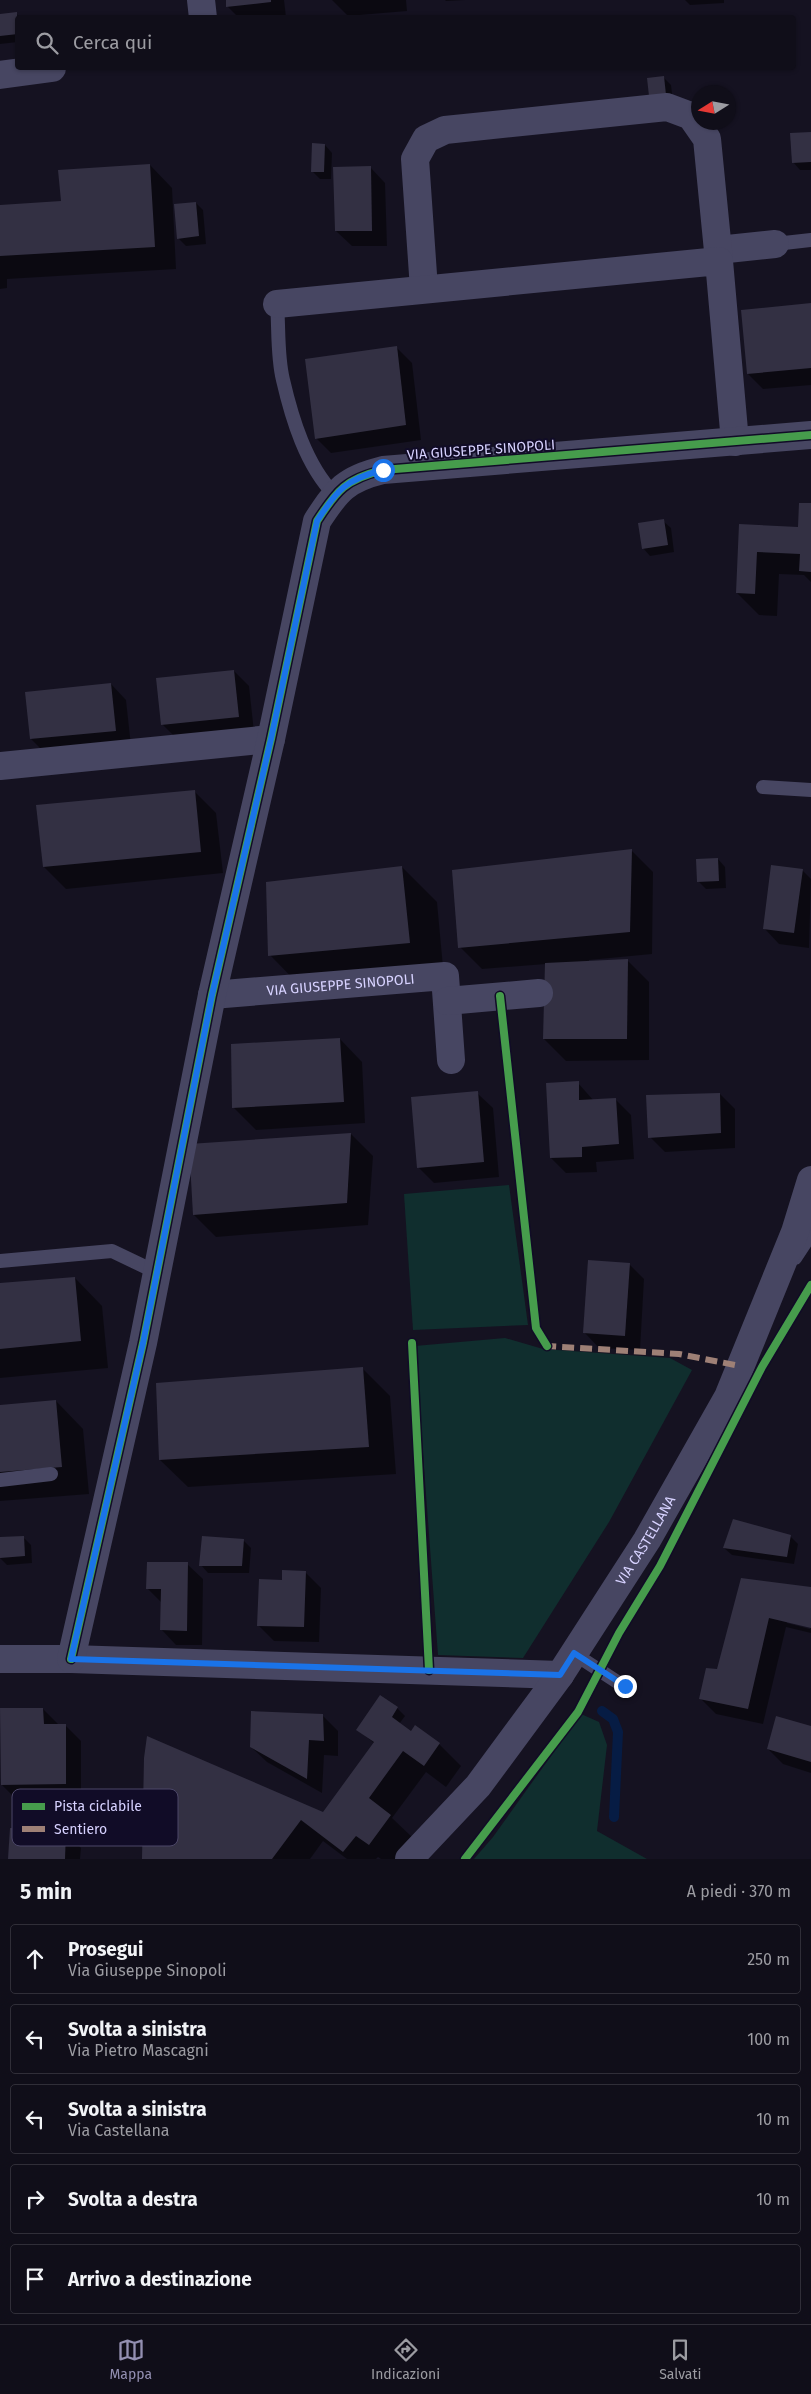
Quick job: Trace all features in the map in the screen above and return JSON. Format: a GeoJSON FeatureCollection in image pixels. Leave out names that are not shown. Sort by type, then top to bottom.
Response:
{"type":"FeatureCollection","features":[{"type":"Feature","properties":{"kind":"street"},"geometry":{"type":"LineString","coordinates":[[201,0],[203,15]]}},
{"type":"Feature","properties":{"kind":"street"},"geometry":{"type":"LineString","coordinates":[[0,74],[35,70]]}},
{"type":"Feature","properties":{"kind":"street"},"geometry":{"type":"LineString","coordinates":[[424,289],[415,159],[426,139],[445,130],[667,107],[691,116],[707,139],[735,442]]}},
{"type":"Feature","properties":{"kind":"street"},"geometry":{"type":"LineString","coordinates":[[277,304],[718,256],[775,244]]}},
{"type":"Feature","properties":{"kind":"street","name":"VIA GIUSEPPE SINOPOLI"},"geometry":{"type":"LineString","coordinates":[[71,1659],[143,1343],[212,995],[271,739],[317,521],[334,494],[362,475],[383,470],[811,435]]}},
{"type":"Feature","properties":{"kind":"street"},"geometry":{"type":"LineString","coordinates":[[0,766],[271,739]]}},
{"type":"Feature","properties":{"kind":"street","name":"VIA GIUSEPPE SINOPOLI"},"geometry":{"type":"LineString","coordinates":[[212,995],[445,976],[451,1060]]}},
{"type":"Feature","properties":{"kind":"street"},"geometry":{"type":"LineString","coordinates":[[447,1001],[539,993]]}},
{"type":"Feature","properties":{"kind":"street","name":"VIA CASTELLANA"},"geometry":{"type":"LineString","coordinates":[[409,1859],[478,1786],[566,1664],[647,1540],[728,1397],[795,1232],[811,1180]]}},
{"type":"Feature","properties":{"kind":"street"},"geometry":{"type":"LineString","coordinates":[[0,1659],[566,1664]]}},
{"type":"Feature","properties":{"kind":"lane"},"geometry":{"type":"LineString","coordinates":[[775,244],[811,240]]}},
{"type":"Feature","properties":{"kind":"lane"},"geometry":{"type":"LineString","coordinates":[[277,304],[283,379],[297,426],[322,481],[334,494]]}},
{"type":"Feature","properties":{"kind":"lane"},"geometry":{"type":"LineString","coordinates":[[763,787],[811,790]]}},
{"type":"Feature","properties":{"kind":"lane"},"geometry":{"type":"LineString","coordinates":[[766,1302],[811,1234]]}},
{"type":"Feature","properties":{"kind":"lane"},"geometry":{"type":"LineString","coordinates":[[0,1261],[112,1251],[156,1272]]}},
{"type":"Feature","properties":{"kind":"lane"},"geometry":{"type":"LineString","coordinates":[[0,1480],[51,1474]]}},
{"type":"Feature","properties":{"kind":"lane"},"geometry":{"type":"LineString","coordinates":[[566,1664],[625,1686]]}},
{"type":"Feature","properties":{"kind":"green space"},"geometry":{"type":"Polygon","coordinates":[[[509,1185],[528,1325],[413,1330],[404,1194],[509,1185]]]}},
{"type":"Feature","properties":{"kind":"green space"},"geometry":{"type":"Polygon","coordinates":[[[505,1338],[543,1349],[670,1358],[692,1370],[609,1522],[523,1658],[438,1655],[415,1346],[505,1338]]]}},
{"type":"Feature","properties":{"kind":"green space"},"geometry":{"type":"Polygon","coordinates":[[[581,1714],[599,1722],[607,1745],[597,1831],[647,1859],[474,1859],[493,1837],[581,1714]]]}},
{"type":"Feature","properties":{"kind":"building"},"geometry":{"type":"Polygon","coordinates":[[[226,0],[271,0],[271,2],[226,7],[226,0]]]}},
{"type":"Feature","properties":{"kind":"building"},"geometry":{"type":"Polygon","coordinates":[[[17,12],[17,15],[15,15],[15,34],[0,36],[0,14],[17,12]]]}},
{"type":"Feature","properties":{"kind":"building"},"geometry":{"type":"Polygon","coordinates":[[[664,76],[666,95],[649,96],[647,78],[664,76]]]}},
{"type":"Feature","properties":{"kind":"building"},"geometry":{"type":"Polygon","coordinates":[[[811,132],[811,162],[792,163],[790,133],[811,132]]]}},
{"type":"Feature","properties":{"kind":"building"},"geometry":{"type":"Polygon","coordinates":[[[312,143],[325,144],[324,172],[311,172],[312,143]]]}},
{"type":"Feature","properties":{"kind":"building"},"geometry":{"type":"Polygon","coordinates":[[[150,164],[155,247],[0,256],[0,205],[61,201],[58,170],[150,164]]]}},
{"type":"Feature","properties":{"kind":"building"},"geometry":{"type":"Polygon","coordinates":[[[371,166],[372,231],[335,231],[333,167],[371,166]]]}},
{"type":"Feature","properties":{"kind":"building"},"geometry":{"type":"Polygon","coordinates":[[[196,202],[199,236],[177,239],[174,204],[196,202]]]}},
{"type":"Feature","properties":{"kind":"building"},"geometry":{"type":"Polygon","coordinates":[[[811,303],[811,368],[747,374],[741,310],[811,303]]]}},
{"type":"Feature","properties":{"kind":"building"},"geometry":{"type":"Polygon","coordinates":[[[397,346],[406,425],[315,439],[305,359],[397,346]]]}},
{"type":"Feature","properties":{"kind":"building"},"geometry":{"type":"Polygon","coordinates":[[[799,503],[811,503],[811,572],[799,571],[800,554],[757,552],[755,594],[736,593],[739,524],[798,527],[799,503]]]}},
{"type":"Feature","properties":{"kind":"building"},"geometry":{"type":"Polygon","coordinates":[[[664,519],[668,545],[642,549],[638,523],[664,519]]]}},
{"type":"Feature","properties":{"kind":"building"},"geometry":{"type":"Polygon","coordinates":[[[234,670],[239,717],[161,725],[156,678],[234,670]]]}},
{"type":"Feature","properties":{"kind":"building"},"geometry":{"type":"Polygon","coordinates":[[[111,683],[116,731],[30,739],[25,692],[111,683]]]}},
{"type":"Feature","properties":{"kind":"building"},"geometry":{"type":"Polygon","coordinates":[[[195,790],[201,852],[43,867],[36,805],[195,790]]]}},
{"type":"Feature","properties":{"kind":"building"},"geometry":{"type":"Polygon","coordinates":[[[632,849],[630,932],[458,948],[452,870],[632,849]]]}},
{"type":"Feature","properties":{"kind":"building"},"geometry":{"type":"Polygon","coordinates":[[[718,858],[719,881],[697,882],[696,859],[718,858]]]}},
{"type":"Feature","properties":{"kind":"building"},"geometry":{"type":"Polygon","coordinates":[[[771,865],[803,869],[794,933],[763,929],[771,865]]]}},
{"type":"Feature","properties":{"kind":"building"},"geometry":{"type":"Polygon","coordinates":[[[402,866],[410,943],[268,956],[266,882],[402,866]]]}},
{"type":"Feature","properties":{"kind":"building"},"geometry":{"type":"Polygon","coordinates":[[[628,959],[627,1039],[543,1039],[545,963],[628,959]]]}},
{"type":"Feature","properties":{"kind":"building"},"geometry":{"type":"Polygon","coordinates":[[[340,1038],[344,1102],[232,1108],[231,1044],[340,1038]]]}},
{"type":"Feature","properties":{"kind":"building"},"geometry":{"type":"Polygon","coordinates":[[[579,1081],[579,1100],[616,1098],[619,1144],[582,1147],[582,1157],[550,1158],[546,1083],[579,1081]]]}},
{"type":"Feature","properties":{"kind":"building"},"geometry":{"type":"Polygon","coordinates":[[[478,1091],[484,1162],[417,1168],[411,1097],[478,1091]]]}},
{"type":"Feature","properties":{"kind":"building"},"geometry":{"type":"Polygon","coordinates":[[[720,1093],[721,1133],[648,1138],[646,1095],[720,1093]]]}},
{"type":"Feature","properties":{"kind":"building"},"geometry":{"type":"Polygon","coordinates":[[[351,1133],[347,1203],[193,1215],[189,1144],[351,1133]]]}},
{"type":"Feature","properties":{"kind":"building"},"geometry":{"type":"Polygon","coordinates":[[[588,1260],[630,1263],[625,1336],[583,1333],[588,1260]]]}},
{"type":"Feature","properties":{"kind":"building"},"geometry":{"type":"Polygon","coordinates":[[[75,1277],[81,1341],[0,1349],[0,1283],[75,1277]]]}},
{"type":"Feature","properties":{"kind":"building"},"geometry":{"type":"Polygon","coordinates":[[[363,1367],[369,1447],[159,1460],[156,1383],[363,1367]]]}},
{"type":"Feature","properties":{"kind":"building"},"geometry":{"type":"Polygon","coordinates":[[[56,1400],[62,1467],[0,1472],[0,1405],[56,1400]]]}},
{"type":"Feature","properties":{"kind":"building"},"geometry":{"type":"Polygon","coordinates":[[[733,1519],[791,1535],[787,1557],[723,1548],[733,1519]]]}},
{"type":"Feature","properties":{"kind":"building"},"geometry":{"type":"Polygon","coordinates":[[[24,1536],[25,1556],[0,1558],[0,1537],[24,1536]]]}},
{"type":"Feature","properties":{"kind":"building"},"geometry":{"type":"Polygon","coordinates":[[[202,1536],[244,1539],[242,1566],[199,1566],[202,1536]]]}},
{"type":"Feature","properties":{"kind":"building"},"geometry":{"type":"Polygon","coordinates":[[[147,1562],[188,1562],[187,1631],[160,1630],[161,1589],[146,1589],[147,1562]]]}},
{"type":"Feature","properties":{"kind":"building"},"geometry":{"type":"Polygon","coordinates":[[[282,1570],[306,1571],[304,1627],[257,1626],[259,1579],[282,1580],[282,1570]]]}},
{"type":"Feature","properties":{"kind":"building"},"geometry":{"type":"Polygon","coordinates":[[[741,1578],[811,1587],[811,1628],[769,1618],[748,1709],[699,1699],[706,1668],[717,1669],[741,1578]]]}},
{"type":"Feature","properties":{"kind":"building"},"geometry":{"type":"Polygon","coordinates":[[[380,1695],[398,1707],[392,1717],[411,1731],[415,1725],[440,1743],[424,1766],[403,1751],[369,1798],[391,1815],[369,1845],[356,1836],[343,1852],[301,1820],[272,1859],[142,1859],[142,1846],[178,1846],[178,1789],[143,1789],[147,1736],[323,1812],[374,1742],[356,1730],[380,1695]]]}},
{"type":"Feature","properties":{"kind":"building"},"geometry":{"type":"Polygon","coordinates":[[[0,1708],[43,1708],[44,1724],[66,1724],[66,1784],[1,1785],[0,1708]]]}},
{"type":"Feature","properties":{"kind":"building"},"geometry":{"type":"Polygon","coordinates":[[[251,1711],[323,1714],[324,1741],[309,1740],[307,1779],[250,1747],[251,1711]]]}},
{"type":"Feature","properties":{"kind":"building"},"geometry":{"type":"Polygon","coordinates":[[[776,1716],[811,1726],[811,1762],[767,1749],[776,1716]]]}},
{"type":"Feature","properties":{"kind":"building"},"geometry":{"type":"Polygon","coordinates":[[[10,1828],[12,1828],[12,1846],[65,1846],[65,1859],[8,1859],[10,1828]]]}},
{"type":"Feature","properties":{"kind":"waterway"},"geometry":{"type":"LineString","coordinates":[[602,1711],[613,1719],[618,1732],[614,1817]]}},
{"type":"Feature","properties":{"kind":"marked path"},"geometry":{"type":"LineString","coordinates":[[545,1344],[547,1346],[679,1354],[740,1366]]}},
{"type":"Feature","properties":{"kind":"cycle path"},"geometry":{"type":"LineString","coordinates":[[71,1659],[143,1343],[212,995],[271,739],[317,521],[344,487],[360,477],[383,470],[811,435]]}},
{"type":"Feature","properties":{"kind":"cycle path"},"geometry":{"type":"LineString","coordinates":[[500,996],[536,1328],[547,1346]]}},
{"type":"Feature","properties":{"kind":"cycle path"},"geometry":{"type":"LineString","coordinates":[[465,1859],[578,1712],[619,1633],[660,1566],[762,1367],[811,1285]]}},
{"type":"Feature","properties":{"kind":"cycle path"},"geometry":{"type":"LineString","coordinates":[[412,1343],[429,1670]]}},
{"type":"Feature","properties":{"kind":"route"},"geometry":{"type":"LineString","coordinates":[[383,470],[362,475],[334,494],[317,521],[271,739],[212,995],[143,1343],[71,1659],[560,1675],[574,1653],[625,1686]]}}]}
